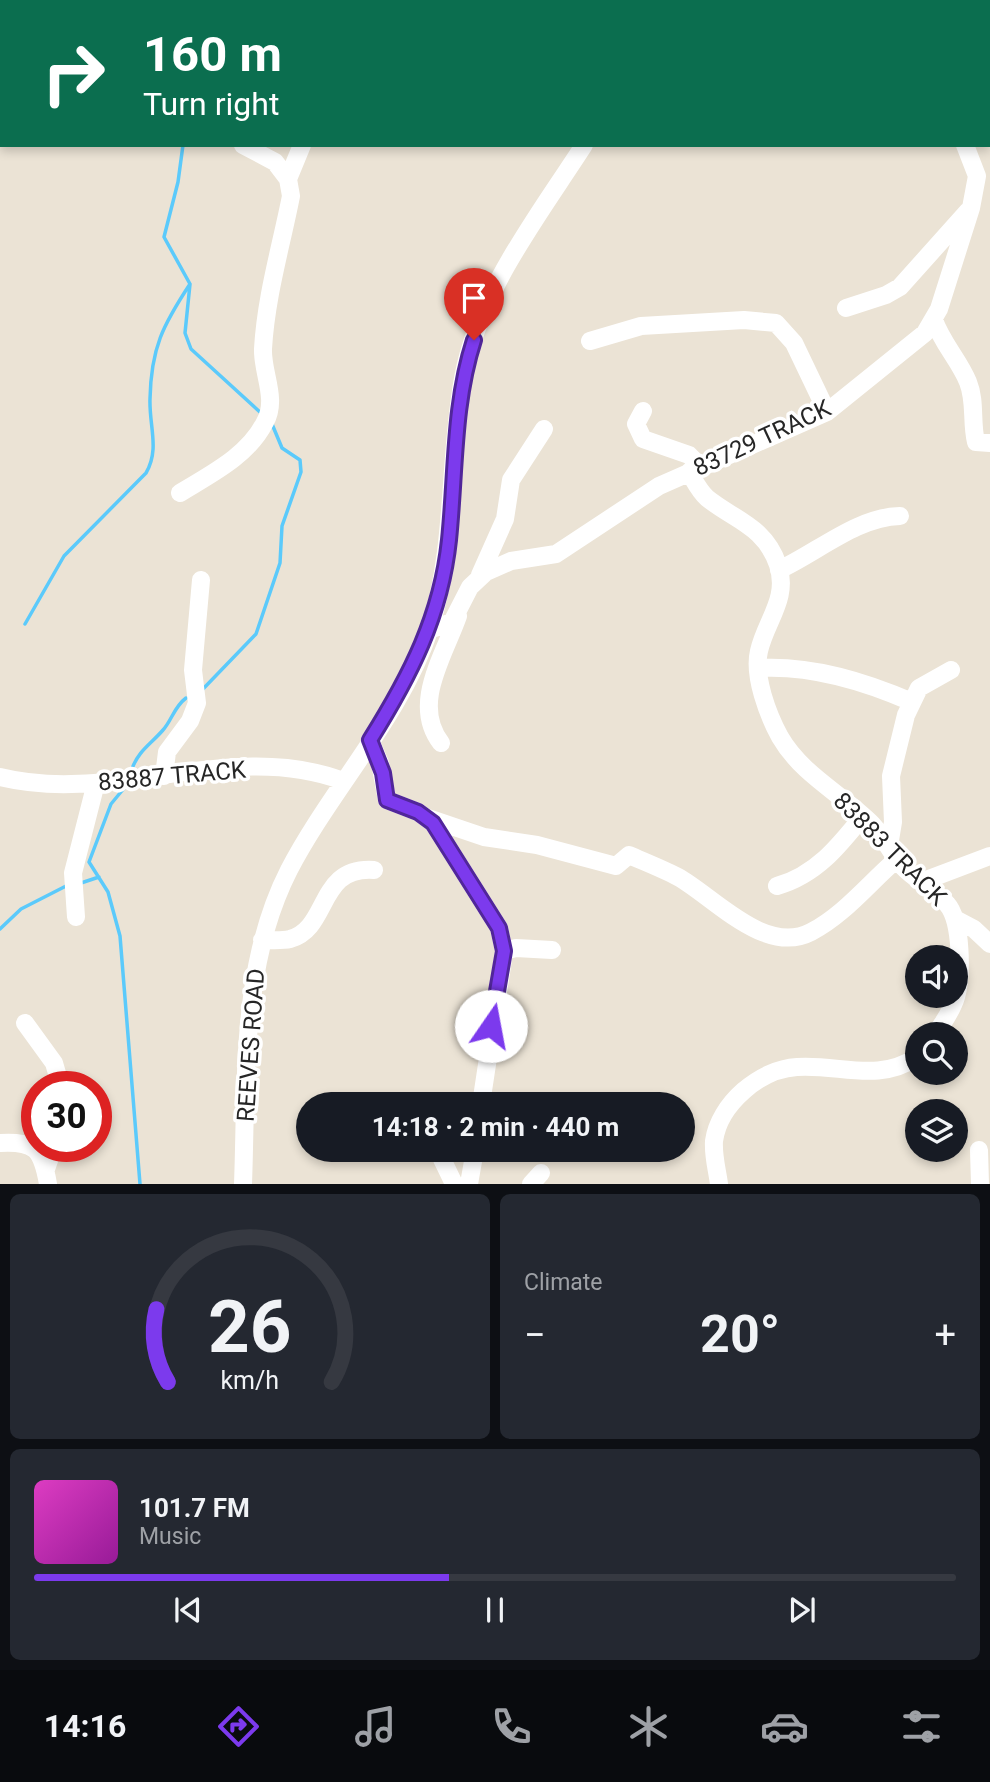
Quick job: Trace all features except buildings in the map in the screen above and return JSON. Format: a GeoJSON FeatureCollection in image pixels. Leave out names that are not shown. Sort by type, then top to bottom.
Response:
{"type":"FeatureCollection","features":[{"type":"Feature","properties":{"kind":"street"},"geometry":{"type":"LineString","coordinates":[[180,493],[241,453],[258,433],[269,413],[270,393],[263,346],[274,269],[291,196],[288,179],[275,162],[247,147]]}},
{"type":"Feature","properties":{"kind":"street"},"geometry":{"type":"LineString","coordinates":[[288,179],[301,147]]}},
{"type":"Feature","properties":{"kind":"street","name":"REEVES ROAD"},"geometry":{"type":"LineString","coordinates":[[243,1184],[251,1008],[262,940],[289,872],[401,690],[429,630],[449,540],[459,406],[469,354],[501,277],[583,147]]}},
{"type":"Feature","properties":{"kind":"street","name":"83729 TRACK"},"geometry":{"type":"LineString","coordinates":[[480,575],[502,564],[555,554],[649,492],[695,469],[827,412],[925,333],[934,320],[983,176],[966,147]]}},
{"type":"Feature","properties":{"kind":"street"},"geometry":{"type":"LineString","coordinates":[[846,308],[886,295],[900,287],[971,208]]}},
{"type":"Feature","properties":{"kind":"street"},"geometry":{"type":"LineString","coordinates":[[590,341],[641,326],[744,320],[776,323],[794,343],[827,412]]}},
{"type":"Feature","properties":{"kind":"street"},"geometry":{"type":"LineString","coordinates":[[934,320],[944,344],[968,383],[983,443],[990,458]]}},
{"type":"Feature","properties":{"kind":"street"},"geometry":{"type":"LineString","coordinates":[[643,411],[636,424],[643,439],[689,455],[695,469]]}},
{"type":"Feature","properties":{"kind":"street"},"geometry":{"type":"LineString","coordinates":[[441,743],[429,723],[429,699],[470,587],[480,575],[505,519],[511,480],[544,429]]}},
{"type":"Feature","properties":{"kind":"street","name":"83883 TRACK"},"geometry":{"type":"LineString","coordinates":[[695,469],[706,498],[741,519],[756,532],[768,546],[779,570],[782,589],[779,605],[760,648],[759,668],[774,725],[790,752],[818,780],[863,816],[893,853],[947,904],[955,919],[959,959],[957,991],[942,1022]]}},
{"type":"Feature","properties":{"kind":"street"},"geometry":{"type":"LineString","coordinates":[[779,570],[813,554],[870,519],[900,516]]}},
{"type":"Feature","properties":{"kind":"street"},"geometry":{"type":"LineString","coordinates":[[164,775],[167,752],[190,721],[197,703],[193,670],[201,580]]}},
{"type":"Feature","properties":{"kind":"street"},"geometry":{"type":"LineString","coordinates":[[429,630],[452,622],[460,611]]}},
{"type":"Feature","properties":{"kind":"street"},"geometry":{"type":"LineString","coordinates":[[759,668],[778,667],[863,682],[912,702]]}},
{"type":"Feature","properties":{"kind":"street"},"geometry":{"type":"LineString","coordinates":[[370,740],[383,773],[387,800],[425,817],[484,837],[537,845],[616,866],[629,855],[678,877],[759,933],[802,935],[818,927],[893,853],[891,776],[912,702],[919,688],[951,670]]}},
{"type":"Feature","properties":{"kind":"street","name":"83887 TRACK"},"geometry":{"type":"LineString","coordinates":[[0,777],[49,786],[222,769],[279,768],[311,771],[343,781]]}},
{"type":"Feature","properties":{"kind":"street"},"geometry":{"type":"LineString","coordinates":[[76,917],[74,873],[96,783]]}},
{"type":"Feature","properties":{"kind":"street"},"geometry":{"type":"LineString","coordinates":[[777,886],[803,876],[830,856],[863,816]]}},
{"type":"Feature","properties":{"kind":"street"},"geometry":{"type":"LineString","coordinates":[[425,817],[439,832],[493,918],[504,951],[483,1092]]}},
{"type":"Feature","properties":{"kind":"street"},"geometry":{"type":"LineString","coordinates":[[921,882],[990,856]]}},
{"type":"Feature","properties":{"kind":"street"},"geometry":{"type":"LineString","coordinates":[[262,940],[290,939],[299,934],[309,926],[326,896],[341,879],[360,869],[374,870]]}},
{"type":"Feature","properties":{"kind":"street"},"geometry":{"type":"LineString","coordinates":[[955,919],[974,929],[990,944]]}},
{"type":"Feature","properties":{"kind":"street"},"geometry":{"type":"LineString","coordinates":[[504,951],[516,948],[552,950]]}},
{"type":"Feature","properties":{"kind":"street"},"geometry":{"type":"LineString","coordinates":[[25,1023],[54,1063],[56,1071]]}},
{"type":"Feature","properties":{"kind":"street"},"geometry":{"type":"LineString","coordinates":[[719,1184],[714,1160],[715,1135],[723,1114],[744,1090],[789,1068],[886,1071],[905,1062]]}},
{"type":"Feature","properties":{"kind":"street"},"geometry":{"type":"LineString","coordinates":[[0,1143],[21,1143],[33,1147],[41,1154],[47,1176]]}},
{"type":"Feature","properties":{"kind":"street"},"geometry":{"type":"LineString","coordinates":[[979,1150],[980,1184]]}},
{"type":"Feature","properties":{"kind":"street"},"geometry":{"type":"LineString","coordinates":[[443,1162],[454,1184]]}},
{"type":"Feature","properties":{"kind":"street"},"geometry":{"type":"LineString","coordinates":[[469,1184],[473,1162]]}},
{"type":"Feature","properties":{"kind":"waterway"},"geometry":{"type":"LineString","coordinates":[[183,147],[178,182],[164,237],[190,284],[185,333],[191,349],[261,413]]}},
{"type":"Feature","properties":{"kind":"waterway"},"geometry":{"type":"LineString","coordinates":[[25,624],[64,556],[146,473],[153,446],[150,399],[156,351],[172,312],[190,284]]}},
{"type":"Feature","properties":{"kind":"waterway"},"geometry":{"type":"LineString","coordinates":[[203,689],[256,634],[280,563],[282,526],[301,472],[300,460],[282,448],[272,424]]}},
{"type":"Feature","properties":{"kind":"waterway"},"geometry":{"type":"LineString","coordinates":[[132,769],[141,752],[163,730],[186,698]]}},
{"type":"Feature","properties":{"kind":"waterway"},"geometry":{"type":"LineString","coordinates":[[125,787],[111,804],[89,862],[108,892],[120,936],[140,1184]]}},
{"type":"Feature","properties":{"kind":"waterway"},"geometry":{"type":"LineString","coordinates":[[81,883],[99,877]]}},
{"type":"Feature","properties":{"kind":"waterway"},"geometry":{"type":"LineString","coordinates":[[0,929],[21,909],[68,885]]}},
{"type":"Feature","properties":{"kind":"route"},"geometry":{"type":"LineString","coordinates":[[474,340],[463,377],[449,540],[436,607],[414,665],[370,740],[383,773],[387,800],[418,812],[433,823],[482,905],[499,928],[504,951],[491,1026]]}}]}
